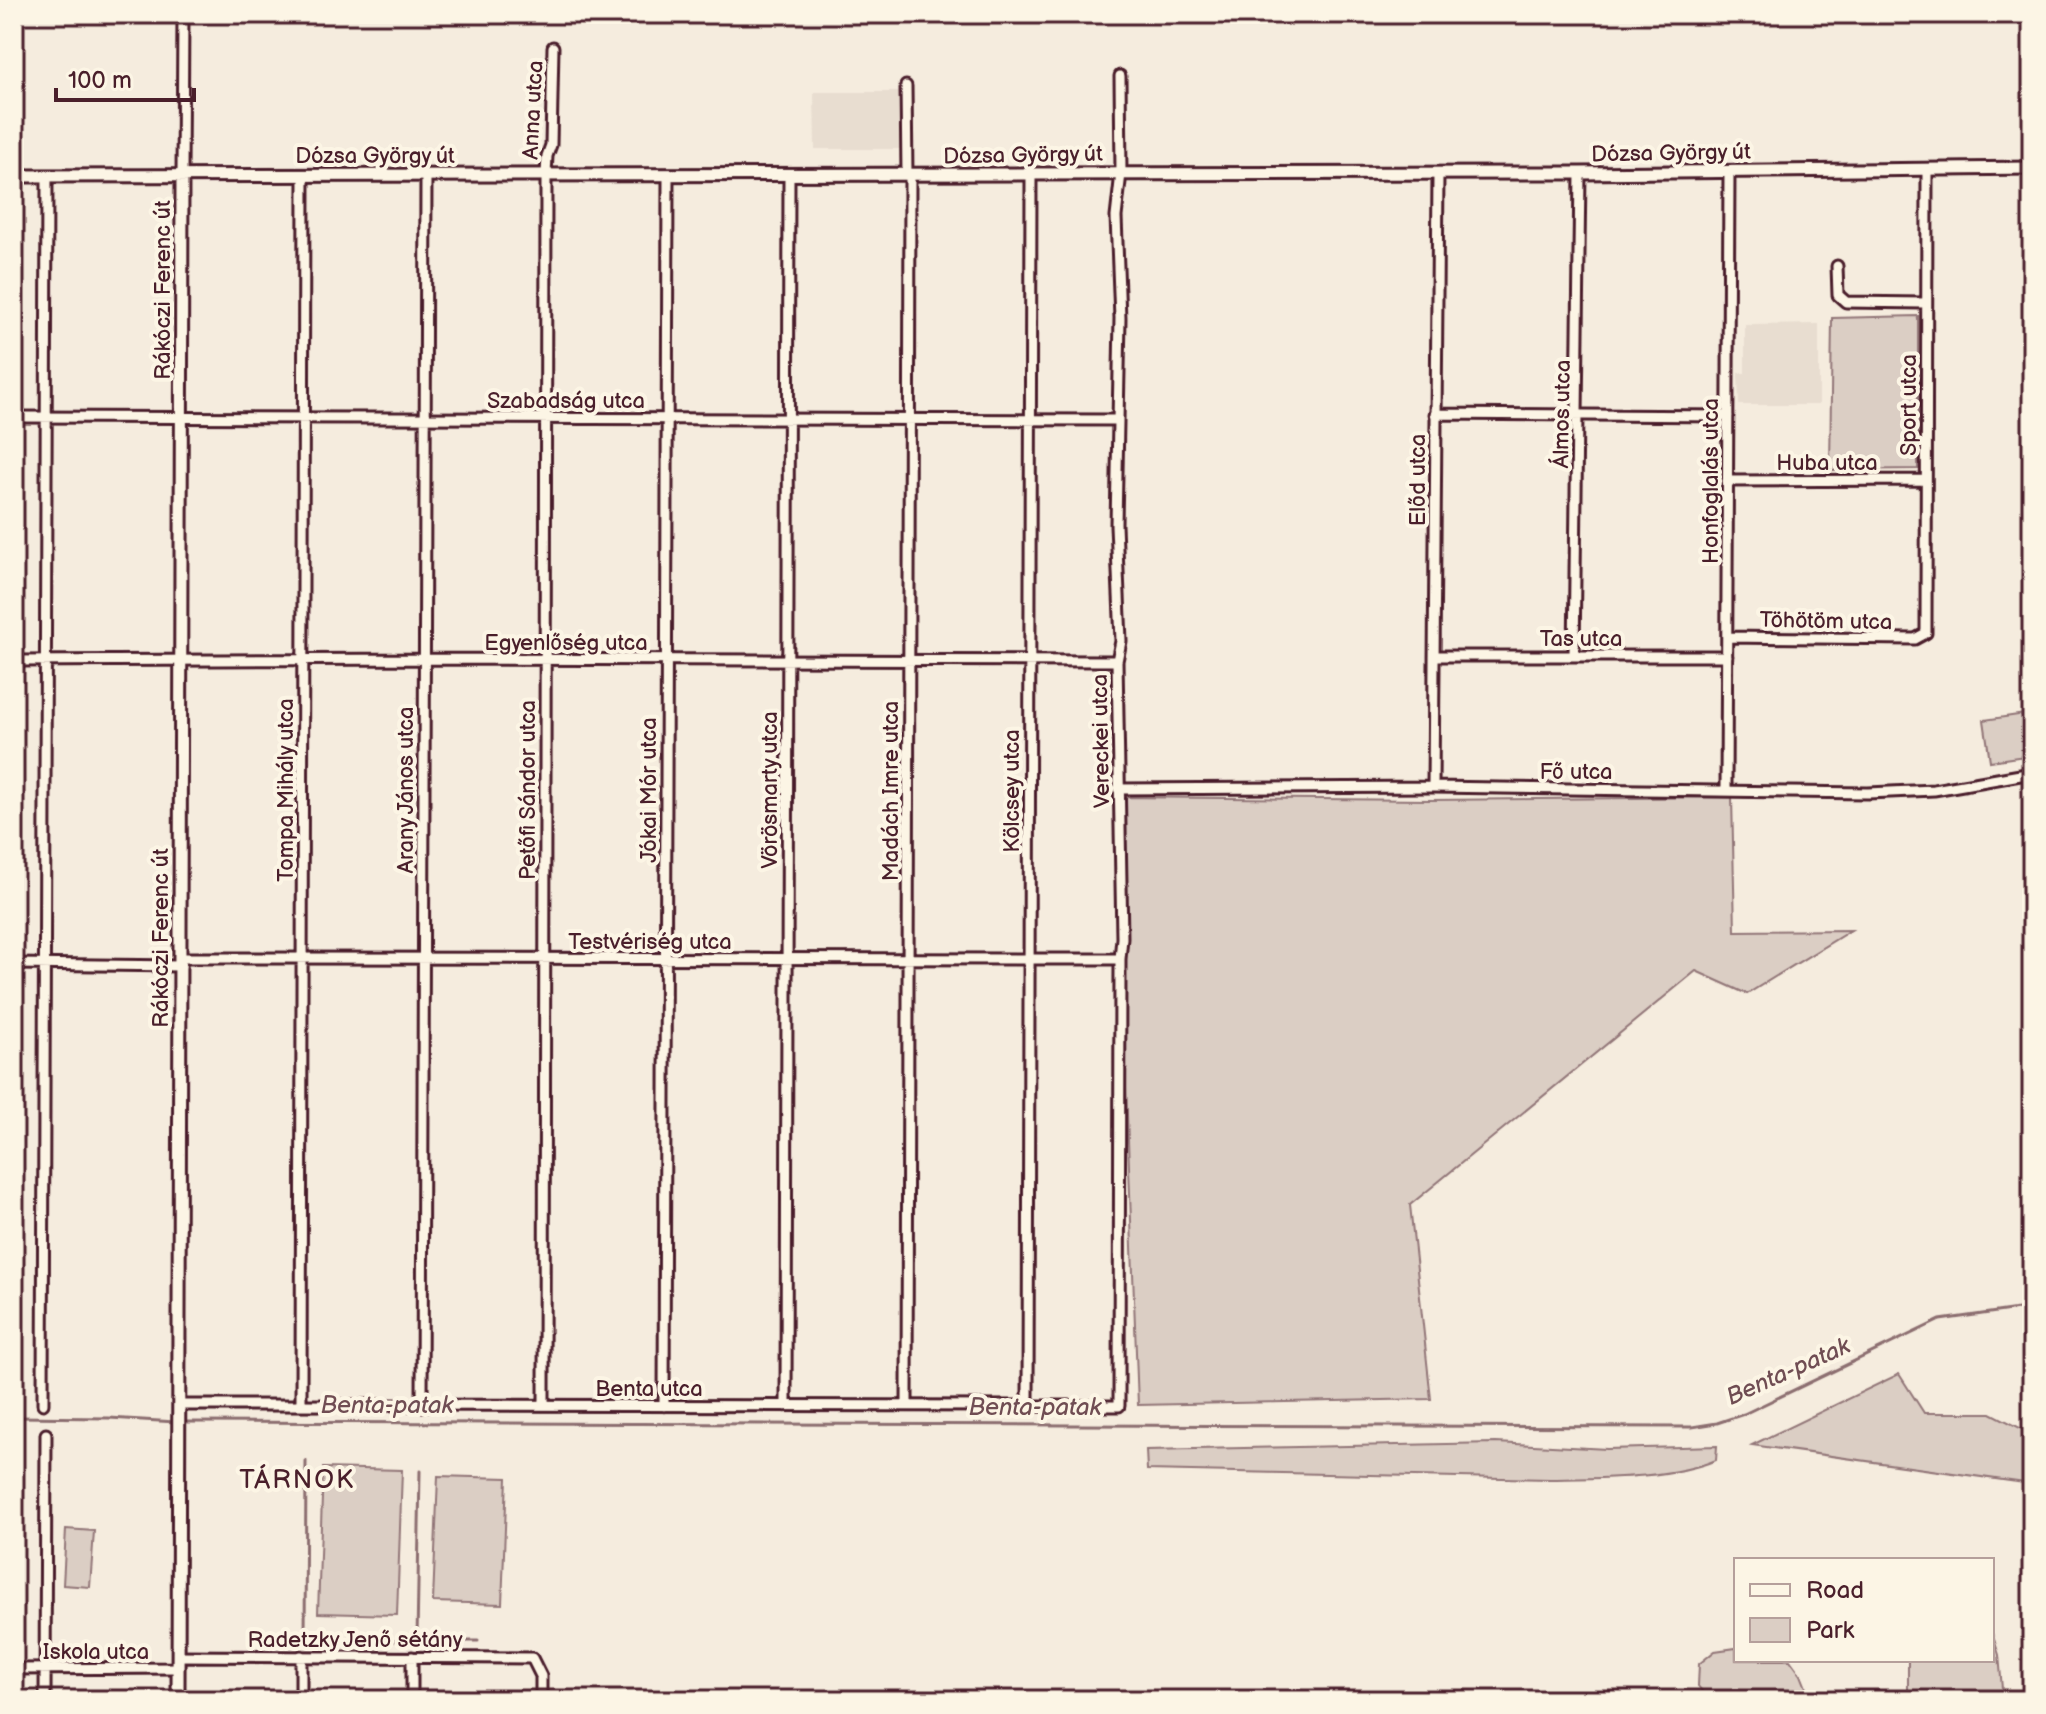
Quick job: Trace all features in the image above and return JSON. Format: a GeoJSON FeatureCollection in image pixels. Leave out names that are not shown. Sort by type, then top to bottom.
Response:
{"type":"FeatureCollection","features":[{"type":"Feature","properties":{"kind":"street"},"geometry":{"type":"LineString","coordinates":[[182,175],[183,14]]}},
{"type":"Feature","properties":{"kind":"street","name":"Anna utca"},"geometry":{"type":"LineString","coordinates":[[546,175],[551,145],[553,47]]}},
{"type":"Feature","properties":{"kind":"street","name":"Vereckei utca"},"geometry":{"type":"LineString","coordinates":[[1119,1406],[1122,938],[1117,661],[1121,641],[1116,537],[1120,318],[1116,217],[1121,173],[1120,76]]}},
{"type":"Feature","properties":{"kind":"street","name":"Madách Imre utca"},"geometry":{"type":"LineString","coordinates":[[906,86],[909,175],[907,1406]]}},
{"type":"Feature","properties":{"kind":"street","name":"Dózsa György út"},"geometry":{"type":"LineString","coordinates":[[14,176],[1438,174],[2032,168]]}},
{"type":"Feature","properties":{"kind":"street","name":"Honfoglalás utca"},"geometry":{"type":"LineString","coordinates":[[1726,790],[1729,171]]}},
{"type":"Feature","properties":{"kind":"street","name":"Sport utca"},"geometry":{"type":"LineString","coordinates":[[1923,637],[1927,628],[1927,171]]}},
{"type":"Feature","properties":{"kind":"street","name":"Álmos utca"},"geometry":{"type":"LineString","coordinates":[[1574,656],[1580,173]]}},
{"type":"Feature","properties":{"kind":"street","name":"Előd utca"},"geometry":{"type":"LineString","coordinates":[[1433,787],[1438,174]]}},
{"type":"Feature","properties":{"kind":"street","name":"Rákóczi Ferenc út"},"geometry":{"type":"LineString","coordinates":[[178,1700],[182,175]]}},
{"type":"Feature","properties":{"kind":"street","name":"Tompa Mihály utca"},"geometry":{"type":"LineString","coordinates":[[301,1405],[304,175]]}},
{"type":"Feature","properties":{"kind":"street","name":"Arany János utca"},"geometry":{"type":"LineString","coordinates":[[422,1406],[426,175]]}},
{"type":"Feature","properties":{"kind":"street","name":"Petőfi Sándor utca"},"geometry":{"type":"LineString","coordinates":[[544,1405],[546,175]]}},
{"type":"Feature","properties":{"kind":"street","name":"Jókai Mór utca"},"geometry":{"type":"LineString","coordinates":[[664,1406],[668,175]]}},
{"type":"Feature","properties":{"kind":"street","name":"Vörösmarty utca"},"geometry":{"type":"LineString","coordinates":[[786,1406],[789,175]]}},
{"type":"Feature","properties":{"kind":"street","name":"Kölcsey utca"},"geometry":{"type":"LineString","coordinates":[[1028,1407],[1031,175]]}},
{"type":"Feature","properties":{"kind":"street"},"geometry":{"type":"LineString","coordinates":[[43,1404],[47,176]]}},
{"type":"Feature","properties":{"kind":"street"},"geometry":{"type":"LineString","coordinates":[[1837,266],[1838,295],[1846,302],[1925,303]]}},
{"type":"Feature","properties":{"kind":"street"},"geometry":{"type":"LineString","coordinates":[[1435,414],[1728,416]]}},
{"type":"Feature","properties":{"kind":"street","name":"Szabadság utca"},"geometry":{"type":"LineString","coordinates":[[14,417],[1118,420]]}},
{"type":"Feature","properties":{"kind":"street","name":"Huba utca"},"geometry":{"type":"LineString","coordinates":[[1727,481],[1926,480]]}},
{"type":"Feature","properties":{"kind":"street","name":"Töhötöm utca"},"geometry":{"type":"LineString","coordinates":[[1727,637],[1923,637]]}},
{"type":"Feature","properties":{"kind":"street","name":"Tas utca"},"geometry":{"type":"LineString","coordinates":[[1434,656],[1727,656]]}},
{"type":"Feature","properties":{"kind":"street","name":"Egyenlőség utca"},"geometry":{"type":"LineString","coordinates":[[14,661],[1117,661]]}},
{"type":"Feature","properties":{"kind":"street","name":"Fő utca"},"geometry":{"type":"LineString","coordinates":[[1118,789],[1433,787],[1895,792],[1934,790],[2032,773]]}},
{"type":"Feature","properties":{"kind":"street","name":"Testvériség utca"},"geometry":{"type":"LineString","coordinates":[[14,964],[302,958],[1120,959]]}},
{"type":"Feature","properties":{"kind":"street","name":"Benta utca"},"geometry":{"type":"LineString","coordinates":[[180,1405],[1119,1406]]}},
{"type":"Feature","properties":{"kind":"street"},"geometry":{"type":"LineString","coordinates":[[45,1700],[46,1434]]}},
{"type":"Feature","properties":{"kind":"street"},"geometry":{"type":"LineString","coordinates":[[301,1656],[301,1700]]}},
{"type":"Feature","properties":{"kind":"street","name":"Radetzky Jenő sétány"},"geometry":{"type":"LineString","coordinates":[[178,1662],[301,1656],[532,1658],[541,1676],[541,1700]]}},
{"type":"Feature","properties":{"kind":"street"},"geometry":{"type":"LineString","coordinates":[[412,1657],[412,1700]]}},
{"type":"Feature","properties":{"kind":"street","name":"Iskola utca"},"geometry":{"type":"LineString","coordinates":[[14,1669],[178,1662]]}},
{"type":"Feature","properties":{"kind":"shaded area"},"geometry":{"type":"Polygon","coordinates":[[[814,92],[901,92],[901,149],[815,149],[814,92]]]}},
{"type":"Feature","properties":{"kind":"shaded area"},"geometry":{"type":"Polygon","coordinates":[[[1819,324],[1819,405],[1739,405],[1738,373],[1745,373],[1745,325],[1819,324]]]}},
{"type":"Feature","properties":{"kind":"green space"},"geometry":{"type":"Polygon","coordinates":[[[1918,316],[1918,469],[1830,470],[1832,318],[1918,316]]]}},
{"type":"Feature","properties":{"kind":"green space"},"geometry":{"type":"Polygon","coordinates":[[[2032,713],[2032,755],[1990,761],[1984,720],[2032,713]]]}},
{"type":"Feature","properties":{"kind":"green space"},"geometry":{"type":"Polygon","coordinates":[[[1115,797],[1430,800],[1732,797],[1735,931],[1851,930],[1747,994],[1696,971],[1410,1205],[1431,1399],[1138,1405],[1115,797]]]}},
{"type":"Feature","properties":{"kind":"green space"},"geometry":{"type":"Polygon","coordinates":[[[1899,1374],[1924,1413],[1991,1413],[2032,1434],[2032,1484],[1752,1445],[1899,1374]]]}},
{"type":"Feature","properties":{"kind":"green space"},"geometry":{"type":"Polygon","coordinates":[[[1496,1443],[1607,1449],[1717,1446],[1716,1460],[1678,1471],[1550,1479],[1147,1470],[1146,1450],[1496,1443]]]}},
{"type":"Feature","properties":{"kind":"green space"},"geometry":{"type":"Polygon","coordinates":[[[323,1468],[402,1470],[397,1615],[318,1613],[323,1468]]]}},
{"type":"Feature","properties":{"kind":"green space"},"geometry":{"type":"Polygon","coordinates":[[[438,1476],[507,1478],[502,1604],[433,1602],[438,1476]]]}},
{"type":"Feature","properties":{"kind":"green space"},"geometry":{"type":"Polygon","coordinates":[[[66,1529],[94,1531],[90,1587],[63,1585],[66,1529]]]}},
{"type":"Feature","properties":{"kind":"green space"},"geometry":{"type":"Polygon","coordinates":[[[1994,1639],[1999,1655],[2003,1700],[1908,1700],[1908,1662],[1994,1662],[1994,1639]]]}},
{"type":"Feature","properties":{"kind":"green space"},"geometry":{"type":"Polygon","coordinates":[[[1734,1648],[1734,1662],[1791,1662],[1801,1675],[1811,1700],[1709,1700],[1698,1686],[1699,1664],[1715,1651],[1734,1648]]]}},
{"type":"Feature","properties":{"kind":"waterway","name":"Benta-patak"},"geometry":{"type":"LineString","coordinates":[[184,1422],[1692,1427],[1744,1414],[1940,1320],[2032,1307]]}},
{"type":"Feature","properties":{"kind":"waterway","name":"Benta-patak"},"geometry":{"type":"LineString","coordinates":[[14,1417],[176,1422]]}},
{"type":"Feature","properties":{"kind":"waterway"},"geometry":{"type":"LineString","coordinates":[[306,1461],[305,1641],[428,1641]]}},
{"type":"Feature","properties":{"kind":"waterway"},"geometry":{"type":"LineString","coordinates":[[417,1640],[420,1471]]}},
{"type":"Feature","properties":{"kind":"waterway"},"geometry":{"type":"LineString","coordinates":[[434,1641],[478,1641]]}},
{"type":"Feature","properties":{"kind":"district","name":"TÁRNOK"},"geometry":{"type":"Point","coordinates":[297,1479]}}]}
